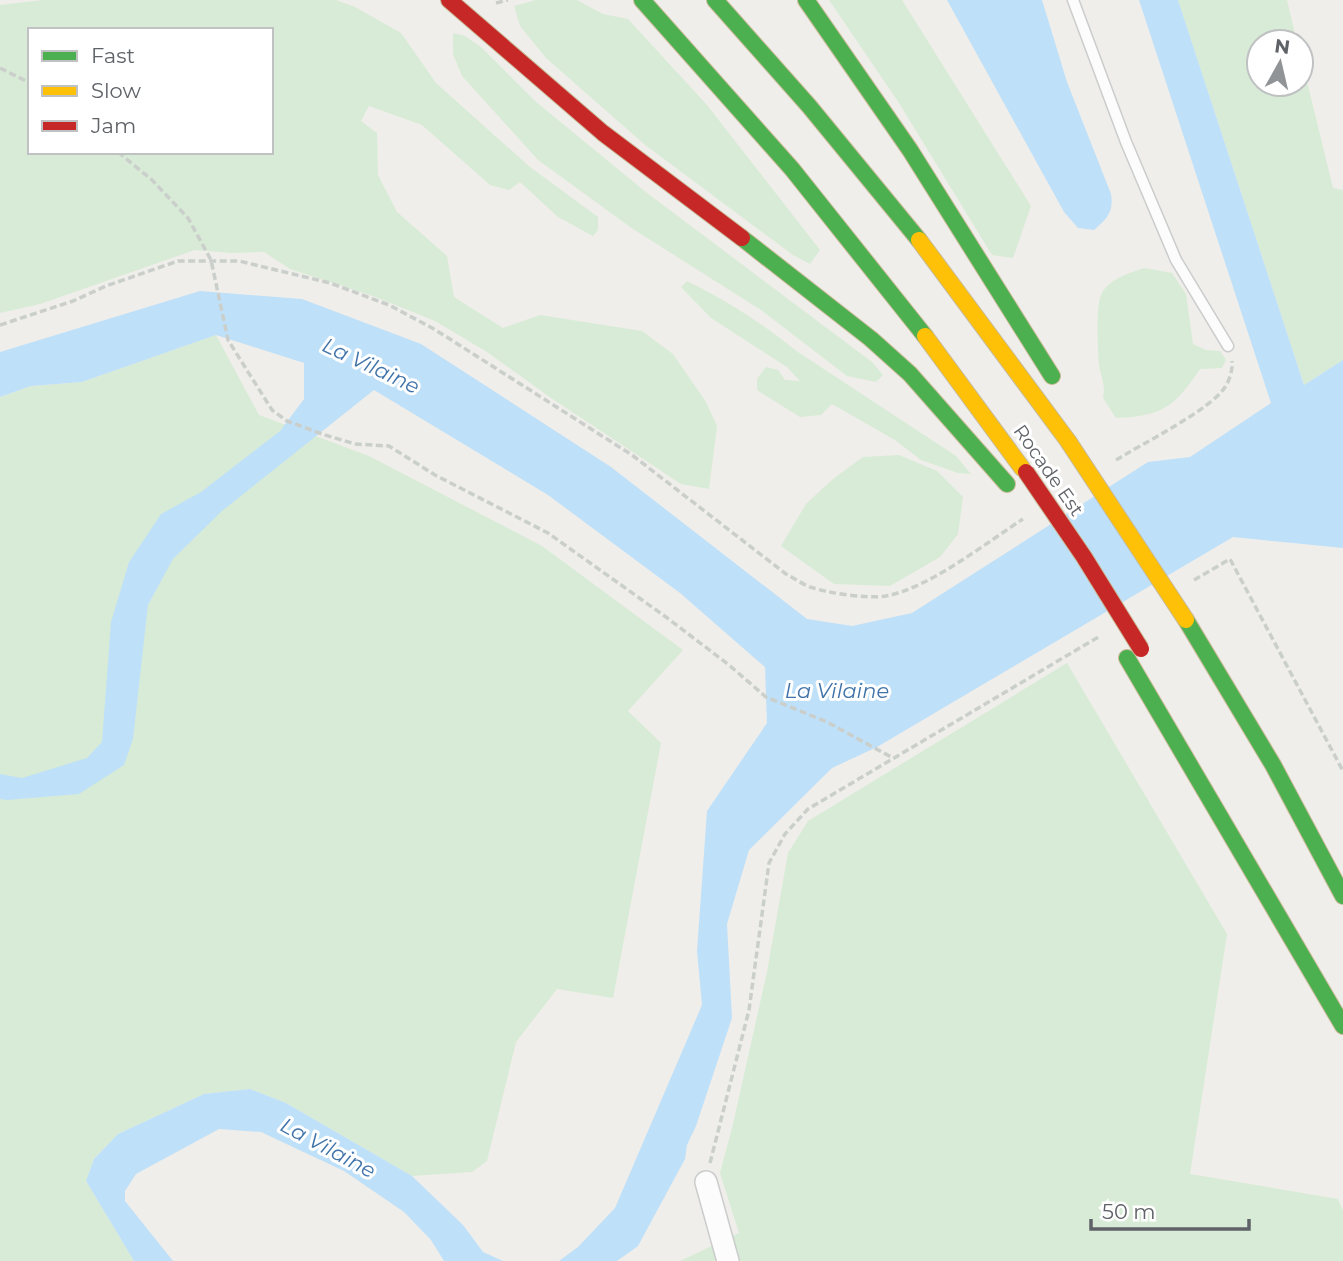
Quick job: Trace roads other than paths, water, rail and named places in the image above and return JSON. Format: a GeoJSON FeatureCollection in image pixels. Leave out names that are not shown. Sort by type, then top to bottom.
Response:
{"type":"FeatureCollection","features":[{"type":"Feature","properties":{"kind":"highway"},"geometry":{"type":"LineString","coordinates":[[449,0],[603,132],[871,339],[910,374],[1010,490]]}},
{"type":"Feature","properties":{"kind":"highway","name":"Rocade Est"},"geometry":{"type":"LineString","coordinates":[[642,0],[713,75],[864,254],[939,351],[1026,472],[1084,557],[1134,653],[1343,1026]]}},
{"type":"Feature","properties":{"kind":"highway","name":"Rocade Est"},"geometry":{"type":"LineString","coordinates":[[715,0],[794,87],[911,228],[993,335],[1096,480],[1186,620],[1272,765],[1343,897]]}},
{"type":"Feature","properties":{"kind":"highway"},"geometry":{"type":"LineString","coordinates":[[806,0],[910,150],[1058,386]]}},
{"type":"Feature","properties":{"kind":"highway"},"geometry":{"type":"LineString","coordinates":[[1089,443],[1096,480]]}},
{"type":"Feature","properties":{"kind":"highway"},"geometry":{"type":"LineString","coordinates":[[1267,864],[1343,1017]]}},
{"type":"Feature","properties":{"kind":"street"},"geometry":{"type":"LineString","coordinates":[[706,1182],[728,1261]]}},
{"type":"Feature","properties":{"kind":"lane"},"geometry":{"type":"LineString","coordinates":[[1073,0],[1126,142],[1176,260],[1228,346]]}},
{"type":"Feature","properties":{"kind":"water"},"geometry":{"type":"Polygon","coordinates":[[[947,0],[1042,0],[1067,82],[1111,194],[1108,215],[1094,230],[1078,228],[1064,212],[947,0]]]}},
{"type":"Feature","properties":{"kind":"water","name":"La Vilaine"},"geometry":{"type":"Polygon","coordinates":[[[1139,0],[1178,0],[1304,385],[1343,360],[1343,548],[1233,537],[877,747],[832,768],[749,850],[727,924],[732,1018],[696,1126],[687,1145],[685,1159],[638,1246],[617,1261],[559,1261],[578,1247],[615,1208],[702,1005],[697,951],[707,811],[767,723],[765,667],[680,593],[548,495],[374,390],[222,511],[173,559],[148,605],[133,739],[124,765],[79,794],[0,799],[0,774],[22,778],[87,758],[102,742],[111,622],[129,562],[161,514],[201,492],[280,431],[304,399],[304,363],[216,335],[82,382],[31,386],[0,397],[0,352],[200,291],[302,299],[421,344],[611,467],[807,619],[852,626],[912,613],[1148,462],[1190,457],[1271,403],[1139,0]]]}},
{"type":"Feature","properties":{"kind":"water"},"geometry":{"type":"Polygon","coordinates":[[[250,1089],[286,1103],[412,1176],[463,1225],[483,1252],[503,1261],[444,1261],[431,1240],[404,1212],[344,1171],[261,1132],[219,1129],[136,1174],[125,1191],[125,1201],[173,1261],[134,1261],[86,1181],[94,1159],[118,1134],[204,1094],[250,1089]]]}}]}
